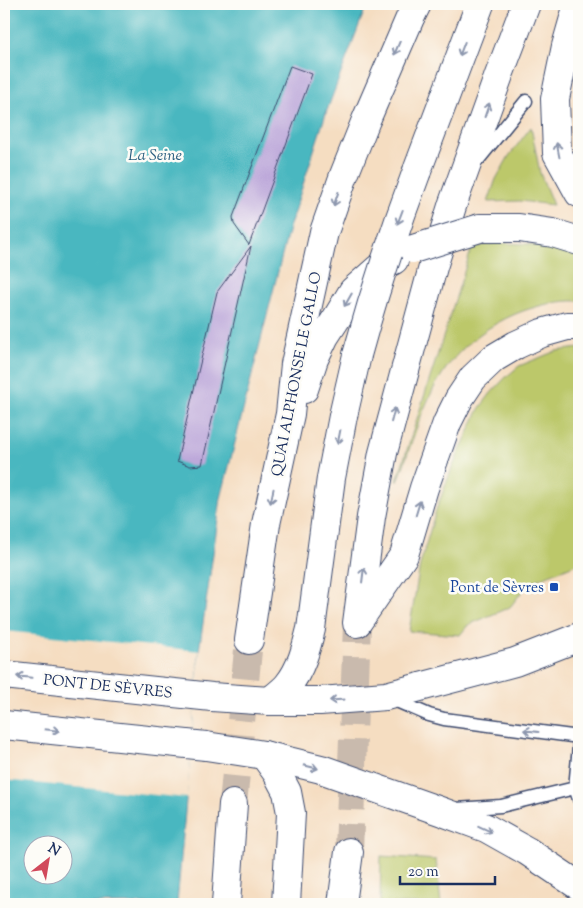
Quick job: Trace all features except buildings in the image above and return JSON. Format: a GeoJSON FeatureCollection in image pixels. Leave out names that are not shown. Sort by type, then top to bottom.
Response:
{"type":"FeatureCollection","features":[{"type":"Feature","properties":{"kind":"main road","name":"QUAI ALPHONSE LE GALLO"},"geometry":{"type":"LineString","coordinates":[[249,640],[266,524],[290,414],[295,364],[324,232],[366,120],[417,4]]}},
{"type":"Feature","properties":{"kind":"main road"},"geometry":{"type":"LineString","coordinates":[[270,701],[288,686],[299,668],[306,651],[311,629],[330,478],[357,355],[394,233],[480,4]]}},
{"type":"Feature","properties":{"kind":"main road"},"geometry":{"type":"LineString","coordinates":[[526,4],[453,203],[433,267],[384,452],[371,517],[357,623],[404,555],[424,488],[447,423],[459,399],[474,378],[494,358],[516,345],[542,333],[567,326],[579,326]]}},
{"type":"Feature","properties":{"kind":"main road"},"geometry":{"type":"LineString","coordinates":[[578,4],[566,46],[555,99],[557,153],[579,193]]}},
{"type":"Feature","properties":{"kind":"main road"},"geometry":{"type":"LineString","coordinates":[[290,414],[305,387],[321,344],[353,291],[378,268],[413,249],[480,228],[519,228],[553,233],[579,241]]}},
{"type":"Feature","properties":{"kind":"main road","name":"PONT DE SÈVRES"},"geometry":{"type":"LineString","coordinates":[[4,675],[212,697],[270,701],[320,701],[386,696],[515,662],[579,637]]}},
{"type":"Feature","properties":{"kind":"main road"},"geometry":{"type":"LineString","coordinates":[[4,725],[206,746],[264,755],[321,769],[486,828],[527,851],[579,886]]}},
{"type":"Feature","properties":{"kind":"main road"},"geometry":{"type":"LineString","coordinates":[[264,755],[278,773],[287,792],[290,813],[286,904]]}},
{"type":"Feature","properties":{"kind":"main road"},"geometry":{"type":"LineString","coordinates":[[226,904],[233,804]]}},
{"type":"Feature","properties":{"kind":"main road"},"geometry":{"type":"LineString","coordinates":[[342,903],[349,852]]}},
{"type":"Feature","properties":{"kind":"lane"},"geometry":{"type":"LineString","coordinates":[[453,203],[468,173],[526,101]]}},
{"type":"Feature","properties":{"kind":"lane"},"geometry":{"type":"LineString","coordinates":[[386,696],[429,715],[444,719],[579,737]]}},
{"type":"Feature","properties":{"kind":"lane"},"geometry":{"type":"LineString","coordinates":[[440,811],[501,806],[578,792],[579,746]]}},
{"type":"Feature","properties":{"kind":"green space"},"geometry":{"type":"Polygon","coordinates":[[[531,127],[540,173],[553,205],[520,201],[488,202],[496,179],[509,156],[531,127]]]}},
{"type":"Feature","properties":{"kind":"green space"},"geometry":{"type":"Polygon","coordinates":[[[497,243],[528,244],[558,249],[579,256],[579,301],[551,303],[511,316],[489,328],[459,353],[443,373],[429,397],[398,482],[472,247],[497,243]]]}},
{"type":"Feature","properties":{"kind":"green space"},"geometry":{"type":"Polygon","coordinates":[[[579,348],[579,563],[529,583],[510,607],[468,625],[460,635],[409,631],[420,565],[436,510],[452,468],[479,409],[491,393],[519,366],[556,351],[579,348]]]}},
{"type":"Feature","properties":{"kind":"green space"},"geometry":{"type":"Polygon","coordinates":[[[381,856],[436,860],[441,904],[380,904],[381,856]]]}},
{"type":"Feature","properties":{"kind":"water","name":"La Seine"},"geometry":{"type":"Polygon","coordinates":[[[4,4],[367,4],[326,113],[289,228],[221,498],[199,651],[177,904],[4,904],[4,4]]]}},
{"type":"Feature","properties":{"kind":"pier"},"geometry":{"type":"Polygon","coordinates":[[[4,631],[199,651],[187,798],[4,780],[4,631]]]}},
{"type":"Feature","properties":{"kind":"tunnel"},"geometry":{"type":"LineString","coordinates":[[349,852],[357,623]]}},
{"type":"Feature","properties":{"kind":"tunnel"},"geometry":{"type":"LineString","coordinates":[[233,804],[249,640]]}},
{"type":"Feature","properties":{"kind":"place","name":"Pont de Sèvres"},"geometry":{"type":"Point","coordinates":[554,587]}}]}
